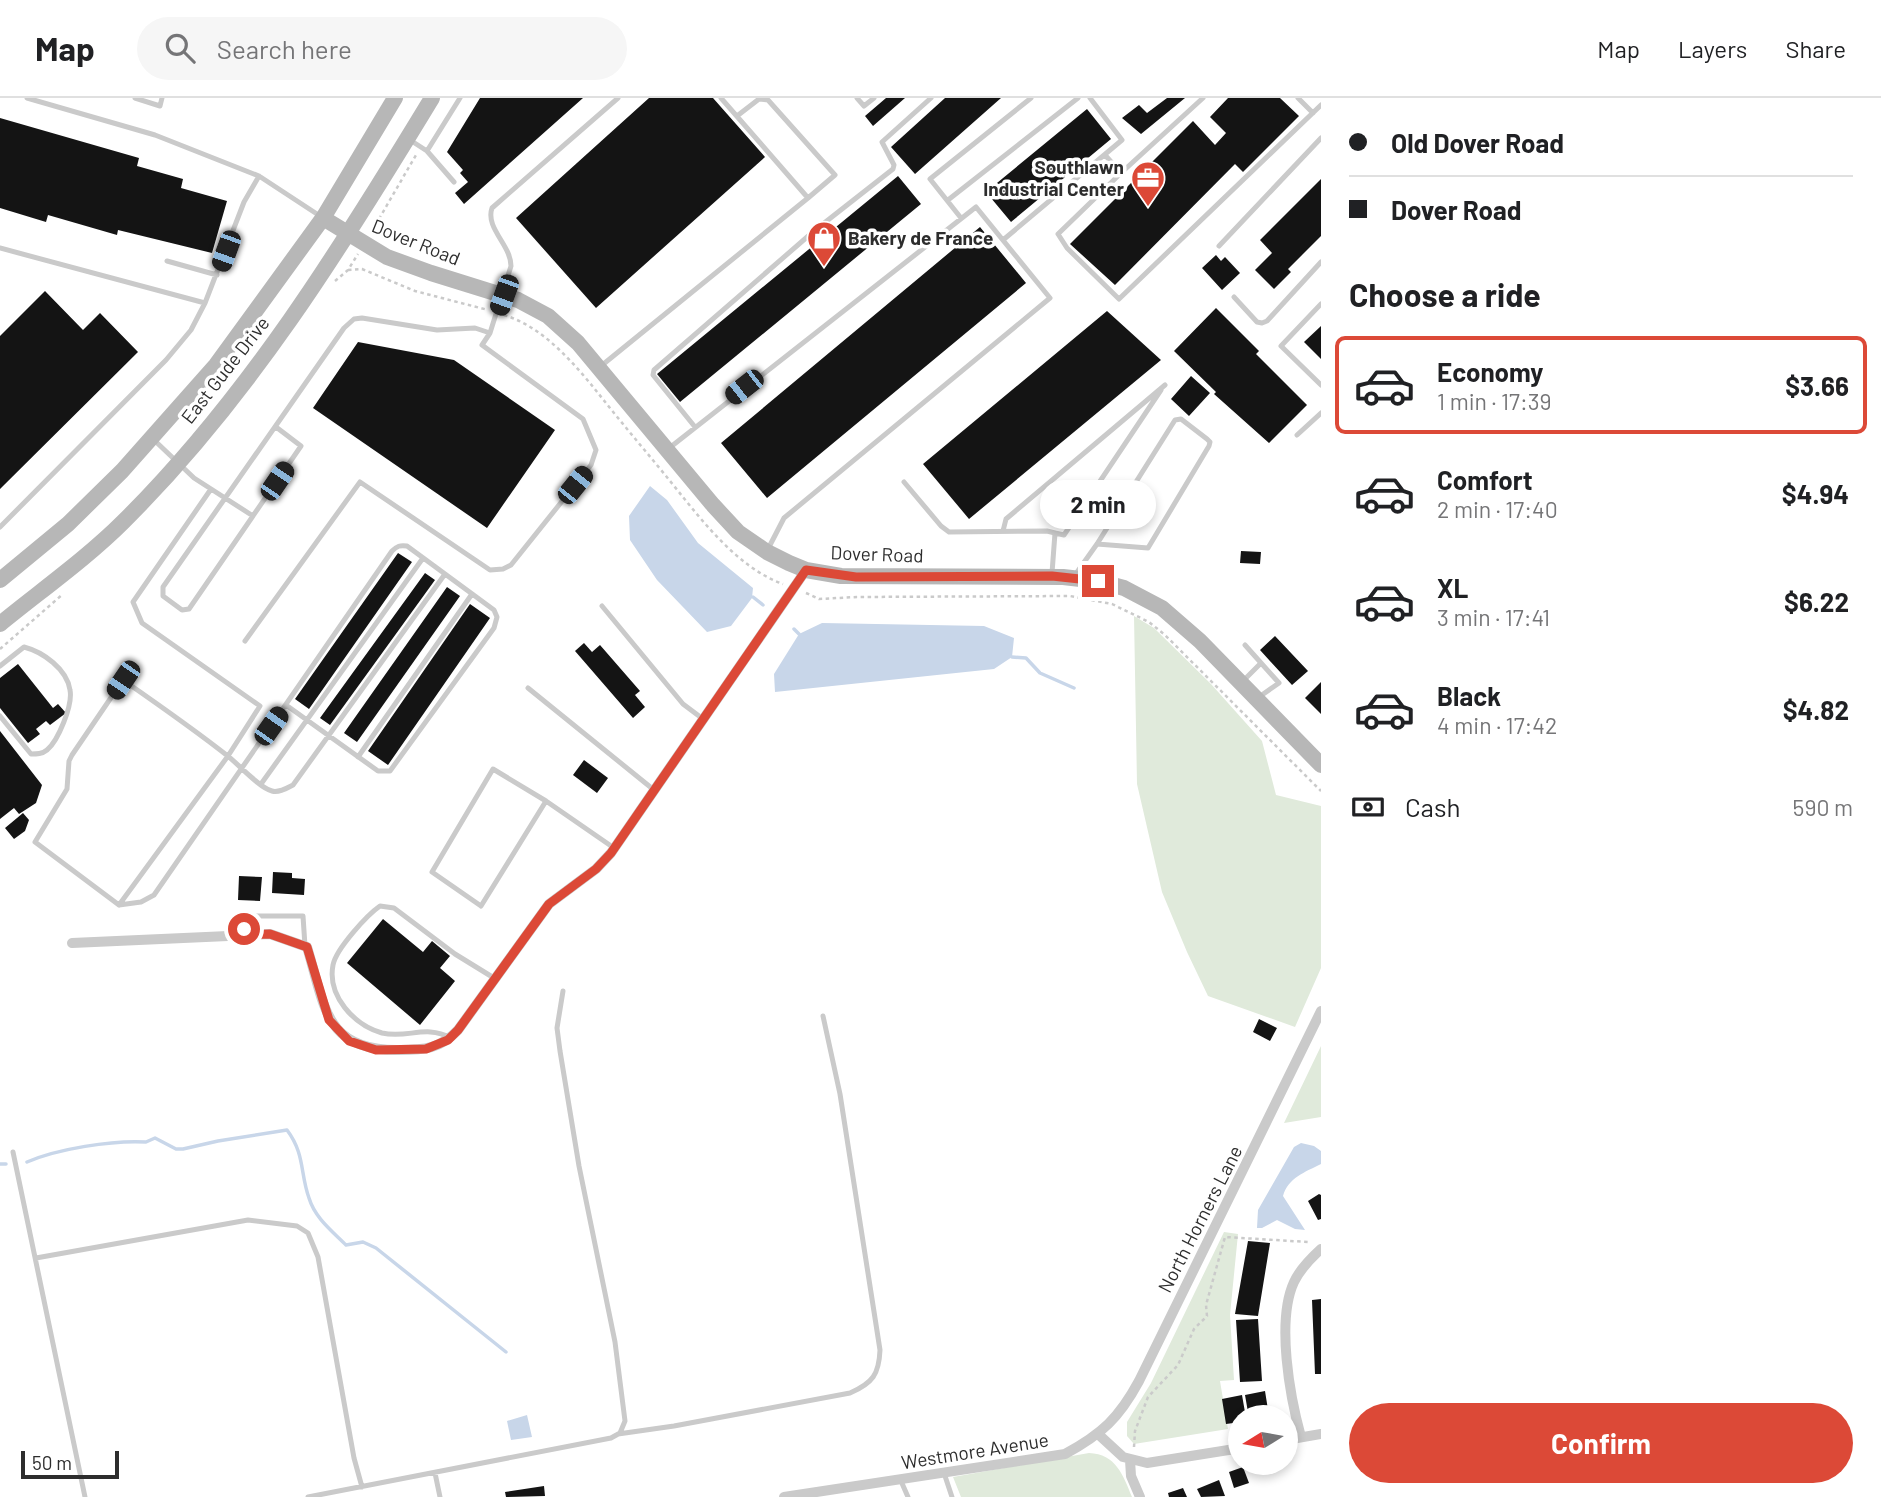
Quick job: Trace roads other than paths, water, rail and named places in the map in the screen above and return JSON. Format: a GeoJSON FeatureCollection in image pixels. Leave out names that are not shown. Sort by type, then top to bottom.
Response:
{"type":"FeatureCollection","features":[{"type":"Feature","properties":{"kind":"main road","name":"East Gude Drive"},"geometry":{"type":"LineString","coordinates":[[0,580],[68,524],[153,439],[216,365],[323,218],[395,98]]}},
{"type":"Feature","properties":{"kind":"main road","name":"East Gude Drive"},"geometry":{"type":"LineString","coordinates":[[0,624],[121,524],[178,462],[258,365],[349,235],[432,98]]}},
{"type":"Feature","properties":{"kind":"main road","name":"Dover Road"},"geometry":{"type":"LineString","coordinates":[[323,218],[387,257],[533,306],[563,327],[726,520],[767,552],[806,570],[856,577],[1052,576],[1124,588],[1150,601],[1186,628],[1321,765]]}},
{"type":"Feature","properties":{"kind":"street"},"geometry":{"type":"LineString","coordinates":[[72,943],[270,934],[307,947],[329,1020],[349,1041],[376,1050],[426,1049],[450,1038],[549,904],[596,869],[614,848],[806,570]]}},
{"type":"Feature","properties":{"kind":"street","name":"North Horners Lane"},"geometry":{"type":"LineString","coordinates":[[1098,1434],[1114,1420],[1132,1393],[1321,1011]]}},
{"type":"Feature","properties":{"kind":"street"},"geometry":{"type":"LineString","coordinates":[[1301,1437],[1286,1366],[1286,1320],[1292,1286],[1301,1269],[1321,1249]]}},
{"type":"Feature","properties":{"kind":"street"},"geometry":{"type":"LineString","coordinates":[[1098,1434],[1115,1452],[1130,1460],[1147,1463],[1228,1450]]}},
{"type":"Feature","properties":{"kind":"street","name":"Westmore Avenue"},"geometry":{"type":"LineString","coordinates":[[784,1497],[1065,1454],[1098,1434]]}},
{"type":"Feature","properties":{"kind":"street"},"geometry":{"type":"LineString","coordinates":[[1298,1438],[1321,1434]]}},
{"type":"Feature","properties":{"kind":"street"},"geometry":{"type":"LineString","coordinates":[[1130,1460],[1131,1476],[1140,1497]]}},
{"type":"Feature","properties":{"kind":"lane"},"geometry":{"type":"LineString","coordinates":[[26,98],[155,135],[259,176],[323,218]]}},
{"type":"Feature","properties":{"kind":"lane"},"geometry":{"type":"LineString","coordinates":[[135,98],[160,106],[162,98]]}},
{"type":"Feature","properties":{"kind":"lane"},"geometry":{"type":"LineString","coordinates":[[427,151],[460,98]]}},
{"type":"Feature","properties":{"kind":"lane"},"geometry":{"type":"LineString","coordinates":[[245,641],[360,482],[490,570],[503,569],[511,565],[591,464],[596,450],[583,419],[482,345],[490,333],[504,295],[511,258],[490,221],[492,208],[618,98]]}},
{"type":"Feature","properties":{"kind":"lane"},"geometry":{"type":"LineString","coordinates":[[721,98],[808,198]]}},
{"type":"Feature","properties":{"kind":"lane"},"geometry":{"type":"LineString","coordinates":[[857,98],[864,106],[874,98]]}},
{"type":"Feature","properties":{"kind":"lane"},"geometry":{"type":"LineString","coordinates":[[695,427],[653,375],[654,370],[814,231],[893,169],[894,165],[882,142],[931,98]]}},
{"type":"Feature","properties":{"kind":"lane"},"geometry":{"type":"LineString","coordinates":[[961,218],[930,179],[1031,98]]}},
{"type":"Feature","properties":{"kind":"lane"},"geometry":{"type":"LineString","coordinates":[[948,200],[1078,98]]}},
{"type":"Feature","properties":{"kind":"lane"},"geometry":{"type":"LineString","coordinates":[[1003,240],[1122,140],[1090,98]]}},
{"type":"Feature","properties":{"kind":"lane"},"geometry":{"type":"LineString","coordinates":[[1203,98],[1058,234],[1067,248],[1119,299],[1321,105]]}},
{"type":"Feature","properties":{"kind":"lane"},"geometry":{"type":"LineString","coordinates":[[1297,98],[1313,113]]}},
{"type":"Feature","properties":{"kind":"lane"},"geometry":{"type":"LineString","coordinates":[[600,368],[835,175],[768,100],[759,99],[737,116]]}},
{"type":"Feature","properties":{"kind":"lane"},"geometry":{"type":"LineString","coordinates":[[408,138],[427,151],[454,182]]}},
{"type":"Feature","properties":{"kind":"lane"},"geometry":{"type":"LineString","coordinates":[[1219,246],[1321,138]]}},
{"type":"Feature","properties":{"kind":"lane"},"geometry":{"type":"LineString","coordinates":[[1105,155],[1121,173]]}},
{"type":"Feature","properties":{"kind":"lane"},"geometry":{"type":"LineString","coordinates":[[0,527],[166,360],[191,330],[217,275],[244,202],[259,176]]}},
{"type":"Feature","properties":{"kind":"lane"},"geometry":{"type":"LineString","coordinates":[[668,449],[976,207],[1050,298],[784,518],[767,552]]}},
{"type":"Feature","properties":{"kind":"lane"},"geometry":{"type":"LineString","coordinates":[[0,248],[205,303]]}},
{"type":"Feature","properties":{"kind":"lane"},"geometry":{"type":"LineString","coordinates":[[167,261],[217,275]]}},
{"type":"Feature","properties":{"kind":"lane"},"geometry":{"type":"LineString","coordinates":[[1234,296],[1262,323],[1267,321],[1321,262]]}},
{"type":"Feature","properties":{"kind":"lane"},"geometry":{"type":"LineString","coordinates":[[1321,304],[1281,346],[1321,385]]}},
{"type":"Feature","properties":{"kind":"lane"},"geometry":{"type":"LineString","coordinates":[[275,426],[301,446],[189,609],[182,610],[163,596],[163,587],[275,426],[349,323],[362,318],[437,330],[475,328],[490,333]]}},
{"type":"Feature","properties":{"kind":"lane"},"geometry":{"type":"LineString","coordinates":[[904,482],[949,532],[1047,531],[1064,535],[1165,385],[1006,519],[1003,531]]}},
{"type":"Feature","properties":{"kind":"lane"},"geometry":{"type":"LineString","coordinates":[[1297,435],[1321,413]]}},
{"type":"Feature","properties":{"kind":"lane"},"geometry":{"type":"LineString","coordinates":[[1073,578],[1175,420],[1181,419],[1207,439],[1209,446],[1148,548],[1097,544]]}},
{"type":"Feature","properties":{"kind":"lane"},"geometry":{"type":"LineString","coordinates":[[153,439],[194,478],[253,516]]}},
{"type":"Feature","properties":{"kind":"lane"},"geometry":{"type":"LineString","coordinates":[[119,905],[228,756],[260,706],[142,623],[133,602],[211,489]]}},
{"type":"Feature","properties":{"kind":"lane"},"geometry":{"type":"LineString","coordinates":[[1052,576],[1055,533]]}},
{"type":"Feature","properties":{"kind":"lane"},"geometry":{"type":"LineString","coordinates":[[286,705],[308,721],[329,736],[358,757],[378,771],[390,771],[494,628],[497,617],[494,610],[407,546],[401,545],[392,551],[286,705],[242,768],[154,895],[141,902],[119,905],[36,842],[67,789],[72,755],[123,680],[228,756],[242,768],[261,784],[273,791],[285,790],[293,785],[329,736],[445,574]]}},
{"type":"Feature","properties":{"kind":"lane"},"geometry":{"type":"LineString","coordinates":[[261,784],[424,558]]}},
{"type":"Feature","properties":{"kind":"lane"},"geometry":{"type":"LineString","coordinates":[[358,757],[472,594]]}},
{"type":"Feature","properties":{"kind":"lane"},"geometry":{"type":"LineString","coordinates":[[602,606],[683,704],[703,719]]}},
{"type":"Feature","properties":{"kind":"lane"},"geometry":{"type":"LineString","coordinates":[[1245,645],[1279,683],[1256,699]]}},
{"type":"Feature","properties":{"kind":"lane"},"geometry":{"type":"LineString","coordinates":[[0,666],[24,647],[38,651],[57,668],[68,683],[71,694],[65,720],[48,750],[38,755],[31,754],[0,716]]}},
{"type":"Feature","properties":{"kind":"lane"},"geometry":{"type":"LineString","coordinates":[[1241,683],[1261,663]]}},
{"type":"Feature","properties":{"kind":"lane"},"geometry":{"type":"LineString","coordinates":[[528,688],[654,790]]}},
{"type":"Feature","properties":{"kind":"lane"},"geometry":{"type":"LineString","coordinates":[[546,801],[481,905],[432,872],[493,769],[546,801],[614,848]]}},
{"type":"Feature","properties":{"kind":"lane"},"geometry":{"type":"LineString","coordinates":[[450,1038],[439,1031],[403,1035],[383,1033],[361,1024],[335,993],[333,963],[342,948],[370,913],[380,906],[394,908],[455,954],[495,979]]}},
{"type":"Feature","properties":{"kind":"lane"},"geometry":{"type":"LineString","coordinates":[[244,935],[243,916],[303,916],[305,946]]}},
{"type":"Feature","properties":{"kind":"lane"},"geometry":{"type":"LineString","coordinates":[[563,991],[557,1028],[579,1166],[615,1342],[625,1421],[618,1434]]}},
{"type":"Feature","properties":{"kind":"lane"},"geometry":{"type":"LineString","coordinates":[[308,1497],[611,1438],[618,1434],[687,1424],[850,1393],[864,1387],[880,1366],[880,1350],[840,1094],[823,1016]]}},
{"type":"Feature","properties":{"kind":"lane"},"geometry":{"type":"LineString","coordinates":[[13,1152],[85,1497]]}},
{"type":"Feature","properties":{"kind":"lane"},"geometry":{"type":"LineString","coordinates":[[36,1258],[248,1220],[297,1226],[307,1233],[318,1257],[354,1458],[362,1487]]}},
{"type":"Feature","properties":{"kind":"lane"},"geometry":{"type":"LineString","coordinates":[[435,1473],[440,1497]]}},
{"type":"Feature","properties":{"kind":"lane"},"geometry":{"type":"LineString","coordinates":[[944,1473],[952,1497]]}},
{"type":"Feature","properties":{"kind":"lane"},"geometry":{"type":"LineString","coordinates":[[901,1480],[908,1497]]}},
{"type":"Feature","properties":{"kind":"water"},"geometry":{"type":"Polygon","coordinates":[[[650,486],[667,500],[698,543],[753,588],[752,598],[731,626],[707,632],[657,580],[630,540],[629,516],[650,486]]]}},
{"type":"Feature","properties":{"kind":"water"},"geometry":{"type":"Polygon","coordinates":[[[822,623],[984,626],[1014,638],[1012,657],[994,669],[775,692],[774,674],[799,634],[822,623]]]}},
{"type":"Feature","properties":{"kind":"water"},"geometry":{"type":"Polygon","coordinates":[[[1301,1143],[1321,1151],[1321,1164],[1293,1180],[1283,1196],[1305,1230],[1295,1229],[1277,1220],[1257,1228],[1258,1210],[1294,1147],[1301,1143]]]}},
{"type":"Feature","properties":{"kind":"water"},"geometry":{"type":"Polygon","coordinates":[[[527,1415],[532,1437],[511,1440],[507,1421],[527,1415]]]}},
{"type":"Feature","properties":{"kind":"waterway"},"geometry":{"type":"LineString","coordinates":[[753,597],[763,605]]}},
{"type":"Feature","properties":{"kind":"waterway"},"geometry":{"type":"LineString","coordinates":[[794,629],[799,634]]}},
{"type":"Feature","properties":{"kind":"waterway"},"geometry":{"type":"LineString","coordinates":[[1012,657],[1026,658],[1040,673],[1074,688]]}},
{"type":"Feature","properties":{"kind":"waterway"},"geometry":{"type":"LineString","coordinates":[[27,1162],[69,1149],[101,1144],[146,1142],[155,1138],[176,1149],[183,1149],[287,1130],[297,1147],[312,1205],[330,1229],[346,1245],[363,1242],[376,1248],[506,1352]]}},
{"type":"Feature","properties":{"kind":"waterway"},"geometry":{"type":"LineString","coordinates":[[0,1164],[6,1164]]}},
{"type":"Feature","properties":{"kind":"place","name":"Southlawn Industrial Center"},"geometry":{"type":"Point","coordinates":[1148,208]}},
{"type":"Feature","properties":{"kind":"place","name":"Bakery de France"},"geometry":{"type":"Point","coordinates":[824,268]}}]}
